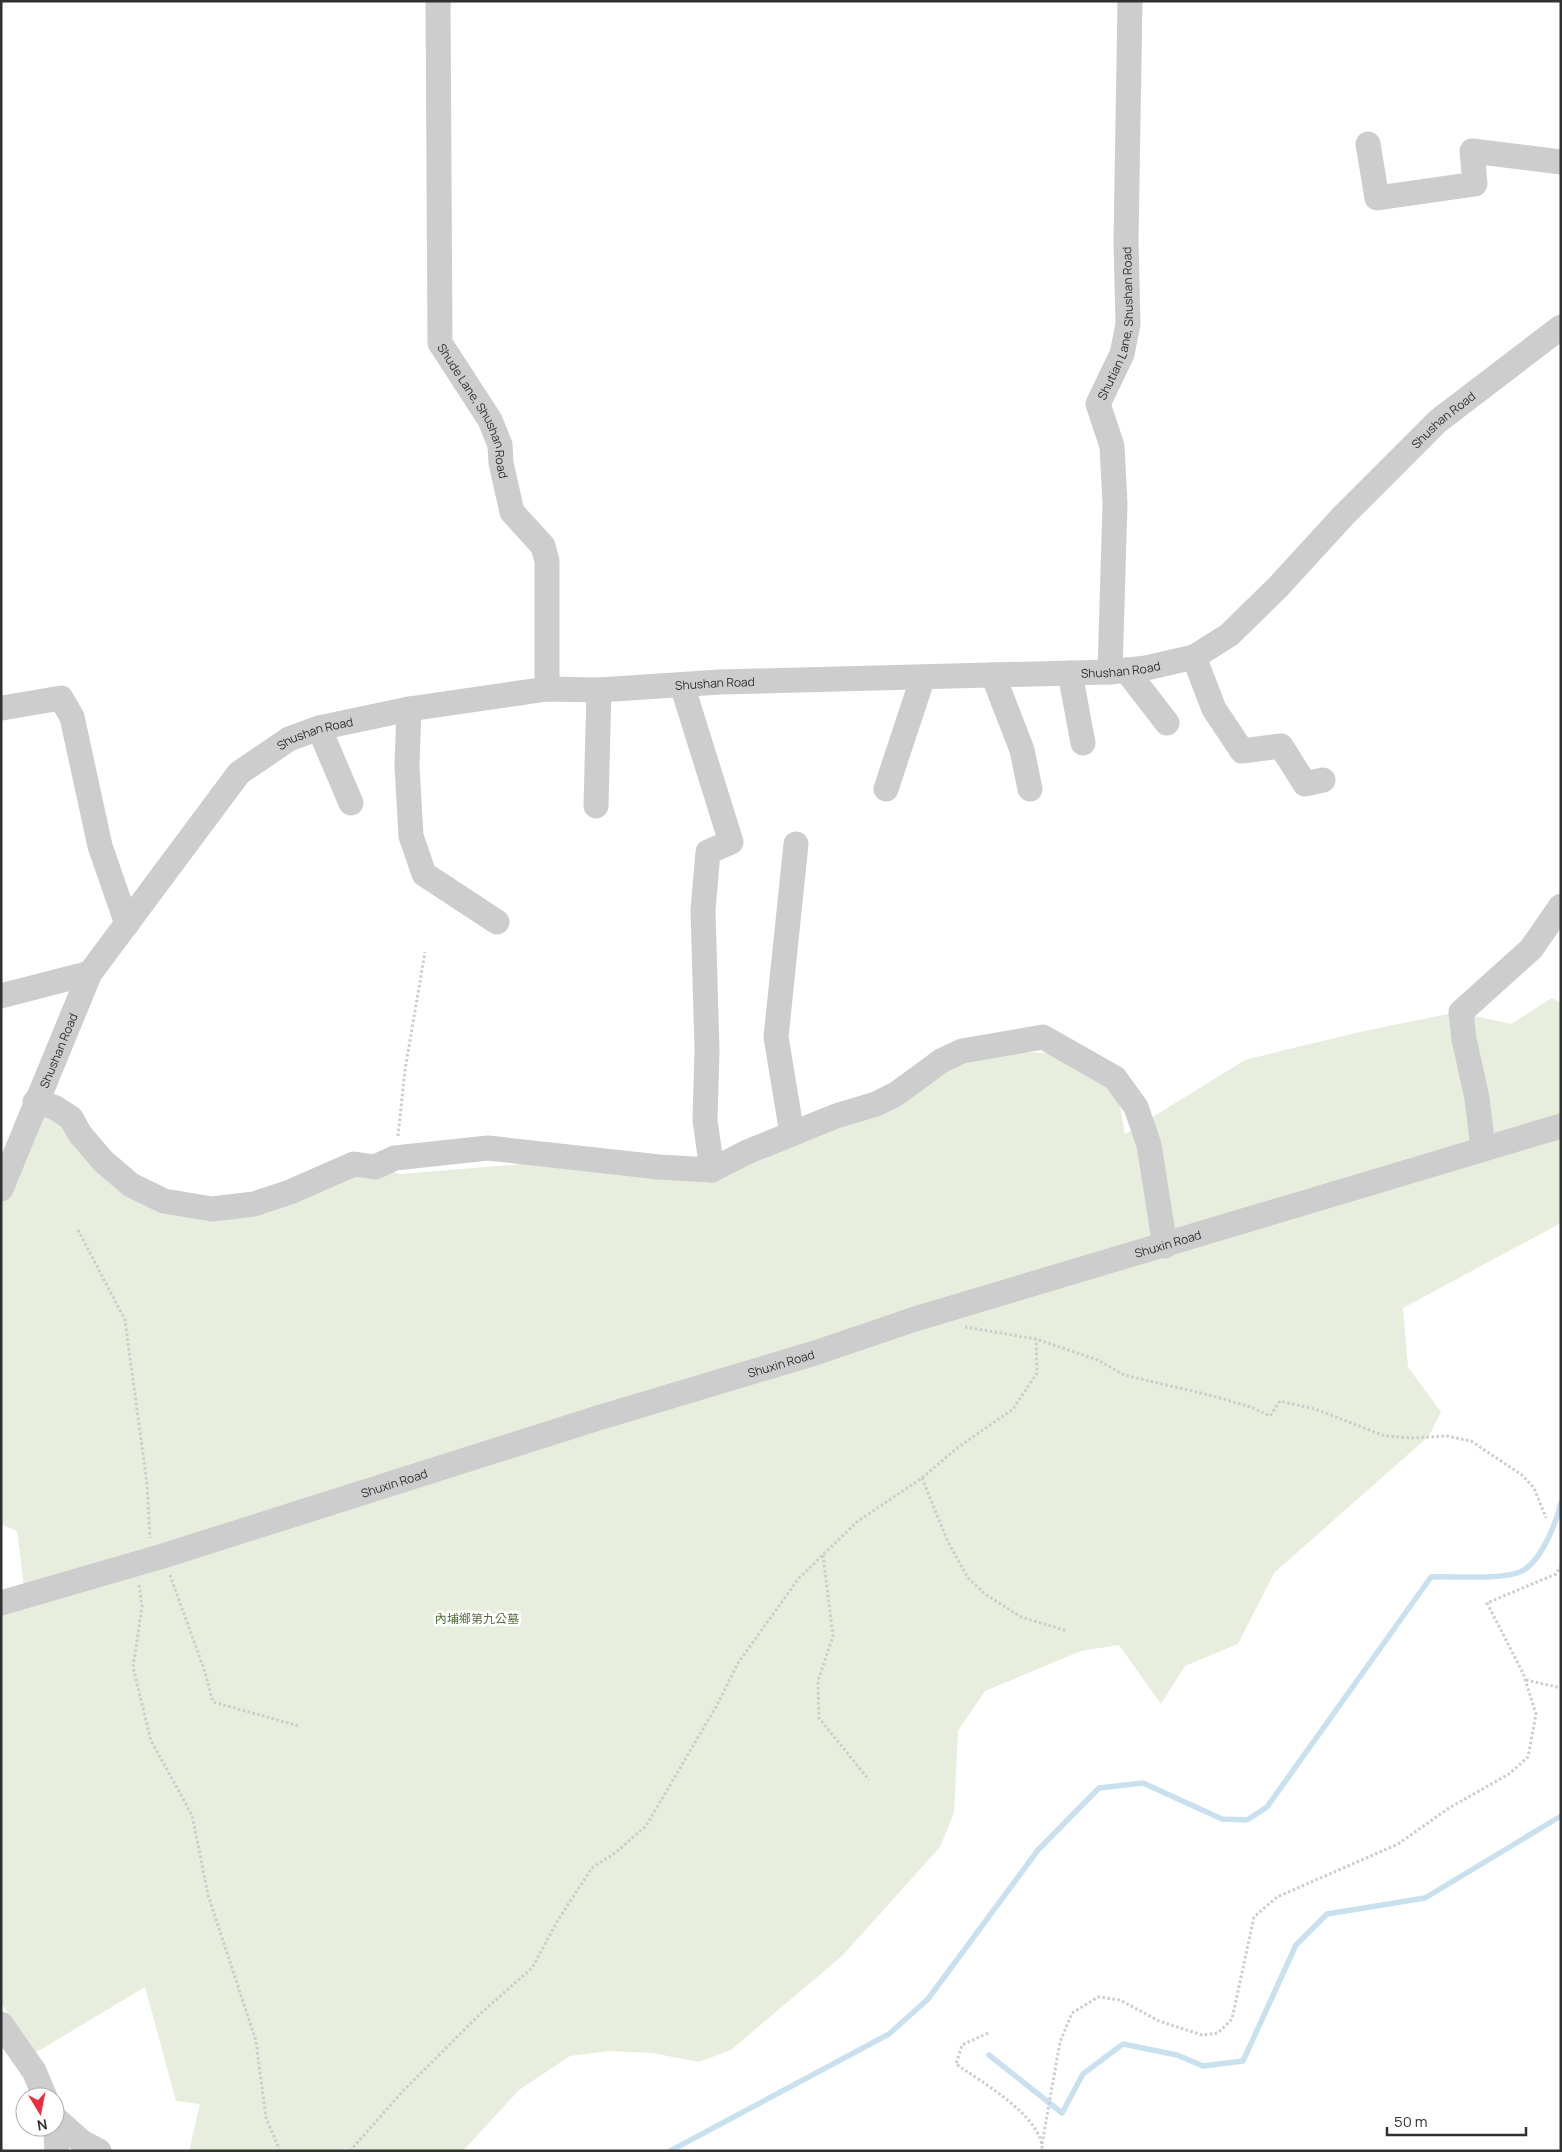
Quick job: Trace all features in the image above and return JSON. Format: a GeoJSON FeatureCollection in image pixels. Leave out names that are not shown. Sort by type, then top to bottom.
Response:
{"type":"FeatureCollection","features":[{"type":"Feature","properties":{"kind":"street","name":"Shude Lane, Shushan Road"},"geometry":{"type":"LineString","coordinates":[[438,1],[440,343],[490,420],[500,445],[506,491],[512,512],[542,546],[547,561],[548,689]]}},
{"type":"Feature","properties":{"kind":"street","name":"Shutian Lane, Shushan Road"},"geometry":{"type":"LineString","coordinates":[[1118,671],[1112,446],[1098,404],[1122,354],[1128,324],[1126,241],[1130,1]]}},
{"type":"Feature","properties":{"kind":"street"},"geometry":{"type":"LineString","coordinates":[[1368,144],[1377,198],[1475,184],[1472,151],[1561,162]]}},
{"type":"Feature","properties":{"kind":"street","name":"Shushan Road"},"geometry":{"type":"LineString","coordinates":[[1,1189],[35,1102],[90,973],[239,773],[289,739],[320,728],[409,709],[548,689],[599,690],[682,685],[1118,671],[1146,668],[1194,657],[1229,635],[1278,587],[1343,516],[1438,421],[1561,327]]}},
{"type":"Feature","properties":{"kind":"street"},"geometry":{"type":"LineString","coordinates":[[1194,657],[1214,709],[1242,751],[1281,746],[1305,784],[1323,780]]}},
{"type":"Feature","properties":{"kind":"street"},"geometry":{"type":"LineString","coordinates":[[1118,671],[1167,723]]}},
{"type":"Feature","properties":{"kind":"street"},"geometry":{"type":"LineString","coordinates":[[1070,673],[1083,743]]}},
{"type":"Feature","properties":{"kind":"street"},"geometry":{"type":"LineString","coordinates":[[993,675],[1015,737],[1022,750],[1030,789]]}},
{"type":"Feature","properties":{"kind":"street"},"geometry":{"type":"LineString","coordinates":[[886,789],[923,677]]}},
{"type":"Feature","properties":{"kind":"street"},"geometry":{"type":"LineString","coordinates":[[682,685],[731,842],[708,852],[703,910],[707,1050],[705,1120],[712,1170]]}},
{"type":"Feature","properties":{"kind":"street"},"geometry":{"type":"LineString","coordinates":[[596,806],[599,690]]}},
{"type":"Feature","properties":{"kind":"street"},"geometry":{"type":"LineString","coordinates":[[2,708],[61,698],[72,717],[100,846],[127,924]]}},
{"type":"Feature","properties":{"kind":"street"},"geometry":{"type":"LineString","coordinates":[[409,709],[407,766],[411,836],[424,874],[497,922]]}},
{"type":"Feature","properties":{"kind":"street"},"geometry":{"type":"LineString","coordinates":[[320,728],[351,802]]}},
{"type":"Feature","properties":{"kind":"street"},"geometry":{"type":"LineString","coordinates":[[792,1134],[776,1037],[796,844]]}},
{"type":"Feature","properties":{"kind":"street"},"geometry":{"type":"LineString","coordinates":[[1483,1148],[1477,1098],[1461,1012],[1531,949],[1561,906]]}},
{"type":"Feature","properties":{"kind":"street"},"geometry":{"type":"LineString","coordinates":[[1,996],[90,973]]}},
{"type":"Feature","properties":{"kind":"street"},"geometry":{"type":"LineString","coordinates":[[35,1102],[54,1107],[71,1118],[80,1134],[103,1161],[131,1185],[164,1201],[212,1209],[254,1204],[290,1192],[354,1164],[375,1167],[395,1158],[488,1148],[659,1167],[712,1170],[747,1152],[836,1116],[876,1104],[896,1094],[941,1061],[962,1051],[1043,1037],[1114,1078],[1136,1108],[1148,1145],[1165,1246]]}},
{"type":"Feature","properties":{"kind":"street","name":"Shuxin Road"},"geometry":{"type":"LineString","coordinates":[[1,1603],[164,1556],[598,1418],[815,1353],[915,1319],[1165,1246],[1483,1148],[1561,1126]]}},
{"type":"Feature","properties":{"kind":"street"},"geometry":{"type":"LineString","coordinates":[[1,2024],[34,2071],[41,2087]]}},
{"type":"Feature","properties":{"kind":"street"},"geometry":{"type":"LineString","coordinates":[[65,2128],[82,2142],[99,2151]]}},
{"type":"Feature","properties":{"kind":"street"},"geometry":{"type":"LineString","coordinates":[[57,2137],[58,2151]]}},
{"type":"Feature","properties":{"kind":"path"},"geometry":{"type":"LineString","coordinates":[[395,1158],[405,1070],[425,952]]}},
{"type":"Feature","properties":{"kind":"path"},"geometry":{"type":"LineString","coordinates":[[78,1230],[125,1320],[147,1484],[150,1550],[136,1563],[142,1607],[133,1667],[151,1741],[192,1815],[208,1895],[256,2041],[266,2118],[280,2151]]}},
{"type":"Feature","properties":{"kind":"path"},"geometry":{"type":"LineString","coordinates":[[961,1327],[1036,1339],[1098,1360],[1124,1375],[1217,1397],[1250,1407],[1270,1416],[1280,1401],[1315,1409],[1386,1436],[1412,1438],[1447,1436],[1471,1441],[1522,1475],[1534,1488],[1546,1518]]}},
{"type":"Feature","properties":{"kind":"path"},"geometry":{"type":"LineString","coordinates":[[350,2151],[481,2013],[532,1968],[558,1920],[592,1868],[614,1853],[646,1826],[717,1705],[738,1663],[799,1578],[858,1521],[922,1478],[957,1448],[1013,1409],[1037,1373],[1036,1339]]}},
{"type":"Feature","properties":{"kind":"path"},"geometry":{"type":"LineString","coordinates":[[922,1478],[948,1542],[968,1578],[985,1594],[1021,1618],[1068,1631]]}},
{"type":"Feature","properties":{"kind":"path"},"geometry":{"type":"LineString","coordinates":[[823,1554],[833,1636],[818,1681],[820,1718],[869,1780]]}},
{"type":"Feature","properties":{"kind":"path"},"geometry":{"type":"LineString","coordinates":[[164,1556],[181,1610],[205,1672],[213,1702],[299,1726]]}},
{"type":"Feature","properties":{"kind":"path"},"geometry":{"type":"LineString","coordinates":[[1042,2151],[1060,2042],[1072,2013],[1098,1998],[1120,2000],[1168,2024],[1202,2035],[1218,2033],[1232,2019],[1254,1917],[1277,1897],[1398,1844],[1449,1808],[1509,1774],[1528,1757],[1536,1714],[1525,1680],[1487,1603],[1556,1574],[1561,1566]]}},
{"type":"Feature","properties":{"kind":"path"},"geometry":{"type":"LineString","coordinates":[[1525,1680],[1561,1688]]}},
{"type":"Feature","properties":{"kind":"path"},"geometry":{"type":"LineString","coordinates":[[988,2033],[962,2045],[956,2064],[997,2092],[1029,2119],[1042,2144]]}},
{"type":"Feature","properties":{"kind":"green space","name":"內埔鄉第九公墓"},"geometry":{"type":"Polygon","coordinates":[[[1552,998],[1561,1003],[1561,1223],[1403,1308],[1408,1367],[1441,1412],[1429,1436],[1274,1573],[1238,1644],[1185,1666],[1161,1704],[1119,1645],[1081,1651],[985,1691],[958,1731],[954,1813],[940,1847],[843,1955],[731,2050],[699,2062],[652,2053],[610,2051],[570,2056],[519,2090],[463,2151],[189,2151],[200,2104],[176,2101],[145,1987],[35,2053],[1,2003],[1,1612],[26,1602],[17,1531],[1,1524],[1,1199],[42,1107],[120,1181],[215,1205],[372,1167],[401,1174],[523,1164],[711,1178],[968,1059],[994,1054],[1037,1052],[1059,1056],[1073,1062],[1118,1093],[1125,1134],[1245,1060],[1355,1033],[1457,1012],[1511,1024],[1552,998]]]}},
{"type":"Feature","properties":{"kind":"waterway"},"geometry":{"type":"LineString","coordinates":[[670,2151],[889,2034],[928,1999],[1038,1850],[1099,1788],[1143,1783],[1222,1819],[1247,1820],[1267,1807],[1431,1577],[1489,1577],[1520,1572],[1528,1567],[1541,1551],[1551,1531],[1561,1503]]}},
{"type":"Feature","properties":{"kind":"waterway"},"geometry":{"type":"LineString","coordinates":[[989,2055],[1062,2113],[1083,2074],[1123,2044],[1177,2055],[1203,2066],[1243,2061],[1296,1945],[1327,1914],[1425,1898],[1561,1816]]}}]}
